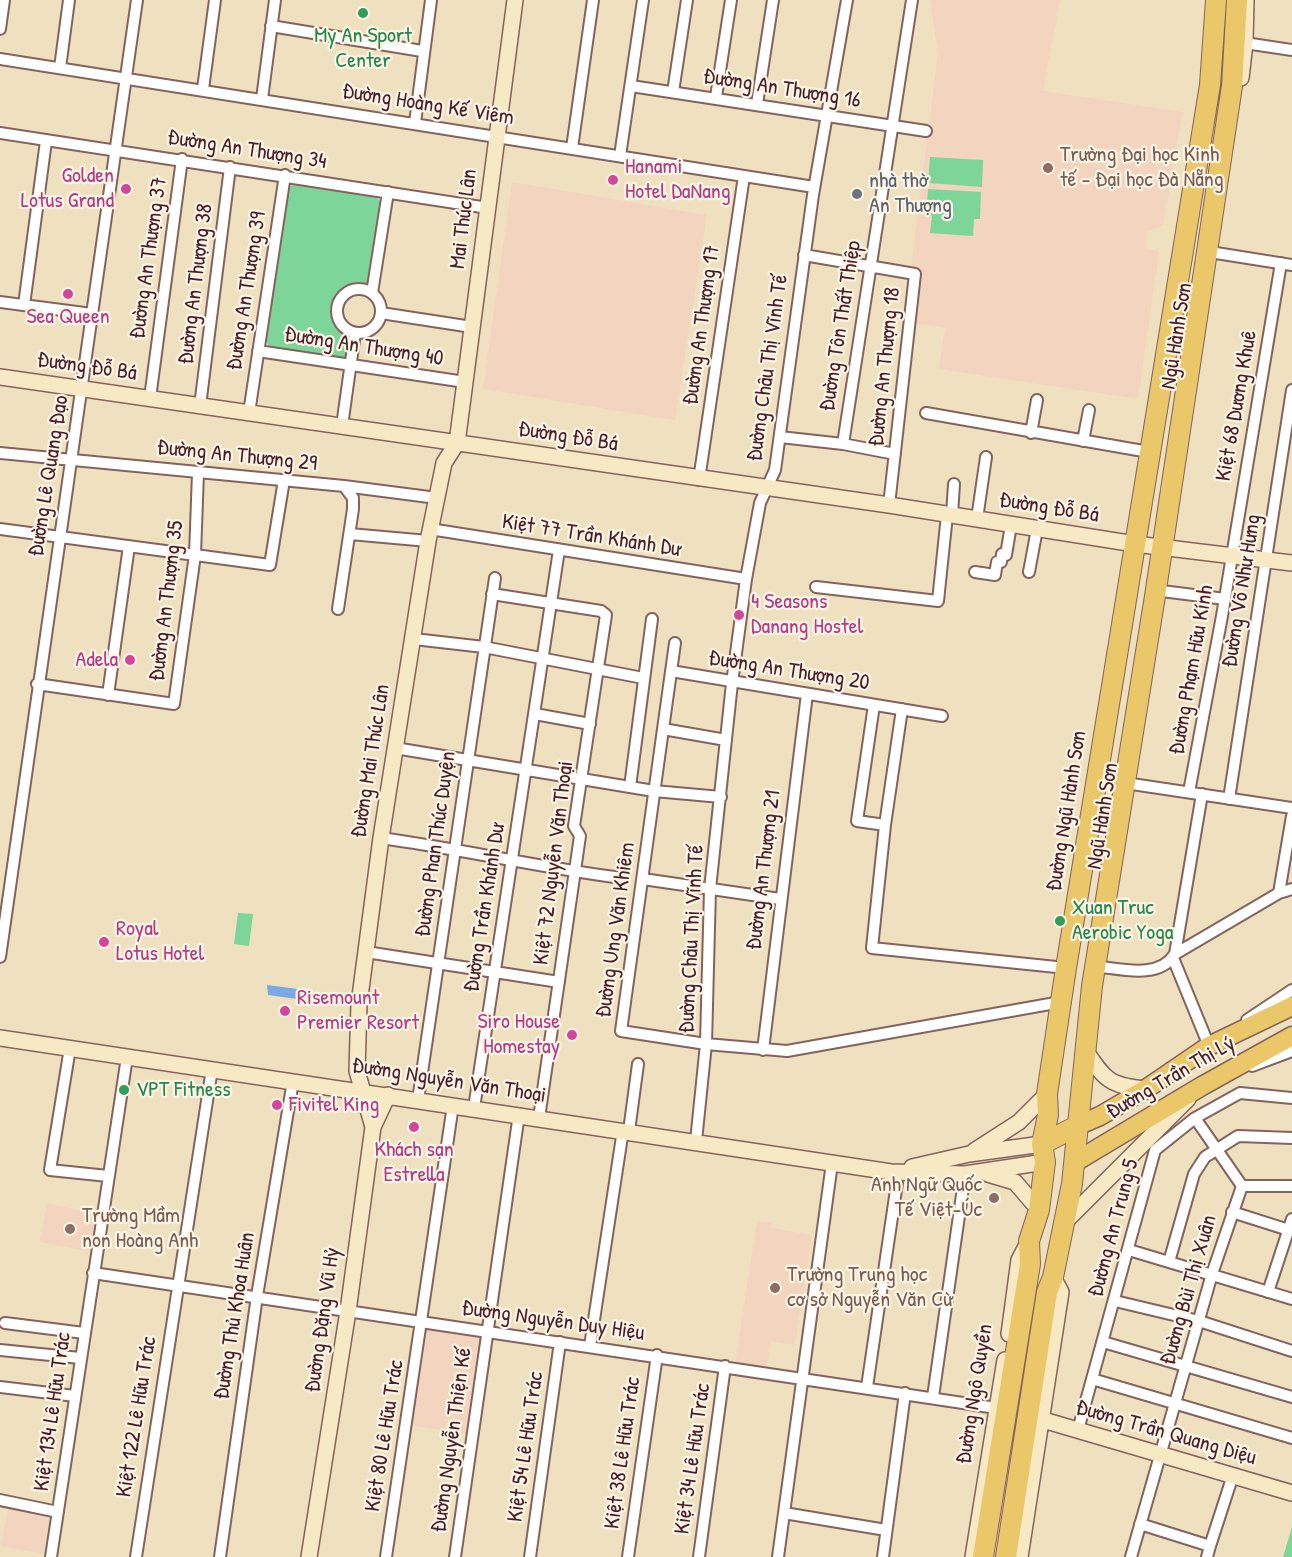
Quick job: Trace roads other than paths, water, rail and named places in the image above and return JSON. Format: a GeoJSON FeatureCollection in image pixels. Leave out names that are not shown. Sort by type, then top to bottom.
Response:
{"type":"FeatureCollection","features":[{"type":"Feature","properties":{"kind":"highway","name":"Ngũ Hành Sơn"},"geometry":{"type":"LineString","coordinates":[[1139,522],[1146,452],[1180,246],[1210,85],[1216,0]]}},
{"type":"Feature","properties":{"kind":"highway","name":"Ngũ Hành Sơn"},"geometry":{"type":"LineString","coordinates":[[1092,986],[1212,252],[1232,86],[1237,0]]}},
{"type":"Feature","properties":{"kind":"highway","name":"Đường Ngũ Hành Sơn"},"geometry":{"type":"LineString","coordinates":[[1043,1153],[1048,1115],[1047,1094],[1061,1002],[1063,968],[1133,544],[1139,522]]}},
{"type":"Feature","properties":{"kind":"highway"},"geometry":{"type":"LineString","coordinates":[[1006,1557],[1035,1418],[1047,1292],[1053,1277],[1065,1222],[1075,1162],[1092,986]]}},
{"type":"Feature","properties":{"kind":"highway"},"geometry":{"type":"LineString","coordinates":[[1043,1153],[1079,1125]]}},
{"type":"Feature","properties":{"kind":"highway"},"geometry":{"type":"LineString","coordinates":[[1043,1153],[1075,1162]]}},
{"type":"Feature","properties":{"kind":"highway","name":"Đường Ngô Quyền"},"geometry":{"type":"LineString","coordinates":[[983,1557],[1002,1408],[1030,1264],[1029,1241],[1039,1210],[1043,1153]]}},
{"type":"Feature","properties":{"kind":"main road","name":"Đường Trần Thị Lý"},"geometry":{"type":"LineString","coordinates":[[1079,1125],[1100,1116],[1146,1089],[1209,1046],[1292,1006]]}},
{"type":"Feature","properties":{"kind":"main road","name":"Đường Trần Thị Lý"},"geometry":{"type":"LineString","coordinates":[[1075,1162],[1202,1086],[1292,1036]]}},
{"type":"Feature","properties":{"kind":"street"},"geometry":{"type":"LineString","coordinates":[[0,29],[4,0]]}},
{"type":"Feature","properties":{"kind":"street"},"geometry":{"type":"LineString","coordinates":[[60,68],[69,0]]}},
{"type":"Feature","properties":{"kind":"street","name":"Đường Lê Quang Đạo"},"geometry":{"type":"LineString","coordinates":[[0,957],[5,877],[38,684],[83,388],[114,151],[137,0]]}},
{"type":"Feature","properties":{"kind":"street"},"geometry":{"type":"LineString","coordinates":[[203,89],[215,0]]}},
{"type":"Feature","properties":{"kind":"street"},"geometry":{"type":"LineString","coordinates":[[262,99],[275,0]]}},
{"type":"Feature","properties":{"kind":"street"},"geometry":{"type":"LineString","coordinates":[[415,123],[430,0]]}},
{"type":"Feature","properties":{"kind":"street","name":"Mai Thúc Lân"},"geometry":{"type":"LineString","coordinates":[[457,443],[515,0]]}},
{"type":"Feature","properties":{"kind":"street"},"geometry":{"type":"LineString","coordinates":[[572,148],[593,0]]}},
{"type":"Feature","properties":{"kind":"street"},"geometry":{"type":"LineString","coordinates":[[620,156],[643,0]]}},
{"type":"Feature","properties":{"kind":"street"},"geometry":{"type":"LineString","coordinates":[[673,92],[687,0]]}},
{"type":"Feature","properties":{"kind":"street"},"geometry":{"type":"LineString","coordinates":[[716,97],[731,0]]}},
{"type":"Feature","properties":{"kind":"street"},"geometry":{"type":"LineString","coordinates":[[757,104],[773,0]]}},
{"type":"Feature","properties":{"kind":"street","name":"Đường Châu Thị Vĩnh Tế"},"geometry":{"type":"LineString","coordinates":[[696,1141],[706,1044],[710,889],[732,682],[746,579],[760,503],[775,470],[814,187],[847,0]]}},
{"type":"Feature","properties":{"kind":"street","name":"Đường Tôn Thất Thiệp"},"geometry":{"type":"LineString","coordinates":[[843,444],[912,0]]}},
{"type":"Feature","properties":{"kind":"street","name":"Ngũ Hành Sơn"},"geometry":{"type":"LineString","coordinates":[[1180,246],[1204,84],[1209,32],[1208,0]]}},
{"type":"Feature","properties":{"kind":"street","name":"Ngũ Hành Sơn"},"geometry":{"type":"LineString","coordinates":[[1212,252],[1245,43],[1246,0]]}},
{"type":"Feature","properties":{"kind":"street"},"geometry":{"type":"LineString","coordinates":[[271,26],[422,51]]}},
{"type":"Feature","properties":{"kind":"street"},"geometry":{"type":"LineString","coordinates":[[1245,43],[1292,50]]}},
{"type":"Feature","properties":{"kind":"street","name":"Đường Hoàng Kế Viêm"},"geometry":{"type":"LineString","coordinates":[[0,59],[203,89],[814,187]]}},
{"type":"Feature","properties":{"kind":"street","name":"Đường An Thượng 16"},"geometry":{"type":"LineString","coordinates":[[631,86],[716,97],[926,131]]}},
{"type":"Feature","properties":{"kind":"street","name":"Đường An Thượng 34"},"geometry":{"type":"LineString","coordinates":[[0,133],[182,159],[488,208]]}},
{"type":"Feature","properties":{"kind":"street"},"geometry":{"type":"LineString","coordinates":[[24,305],[46,141]]}},
{"type":"Feature","properties":{"kind":"street","name":"Đường An Thượng 37"},"geometry":{"type":"LineString","coordinates":[[150,398],[182,159]]}},
{"type":"Feature","properties":{"kind":"street","name":"Đường An Thượng 38"},"geometry":{"type":"LineString","coordinates":[[200,406],[230,167]]}},
{"type":"Feature","properties":{"kind":"street","name":"Đường An Thượng 39"},"geometry":{"type":"LineString","coordinates":[[249,413],[285,175]]}},
{"type":"Feature","properties":{"kind":"street","name":"Đường An Thượng 17"},"geometry":{"type":"LineString","coordinates":[[699,480],[744,176]]}},
{"type":"Feature","properties":{"kind":"street"},"geometry":{"type":"LineString","coordinates":[[372,293],[388,192]]}},
{"type":"Feature","properties":{"kind":"street"},"geometry":{"type":"LineString","coordinates":[[1212,252],[1286,264]]}},
{"type":"Feature","properties":{"kind":"street","name":"Đường An Thượng 18"},"geometry":{"type":"LineString","coordinates":[[804,255],[915,274],[889,506]]}},
{"type":"Feature","properties":{"kind":"street","name":"Kiệt 68 Dương Khuê"},"geometry":{"type":"LineString","coordinates":[[1232,555],[1286,264]]}},
{"type":"Feature","properties":{"kind":"street"},"geometry":{"type":"LineString","coordinates":[[351,290],[365,290],[372,293],[379,302],[381,313],[375,326],[362,333],[355,333],[342,326],[338,320],[337,306],[340,299],[351,290]]}},
{"type":"Feature","properties":{"kind":"street"},"geometry":{"type":"LineString","coordinates":[[0,302],[92,314]]}},
{"type":"Feature","properties":{"kind":"street"},"geometry":{"type":"LineString","coordinates":[[381,313],[472,327]]}},
{"type":"Feature","properties":{"kind":"street"},"geometry":{"type":"LineString","coordinates":[[342,426],[355,333]]}},
{"type":"Feature","properties":{"kind":"street","name":"Đường An Thượng 40"},"geometry":{"type":"LineString","coordinates":[[258,351],[465,382]]}},
{"type":"Feature","properties":{"kind":"street","name":"Đường Đỗ Bá"},"geometry":{"type":"LineString","coordinates":[[0,377],[889,506],[1133,544],[1292,563]]}},
{"type":"Feature","properties":{"kind":"street","name":"Đường Võ Như Hưng"},"geometry":{"type":"LineString","coordinates":[[1229,799],[1292,390]]}},
{"type":"Feature","properties":{"kind":"street"},"geometry":{"type":"LineString","coordinates":[[1031,432],[1037,400]]}},
{"type":"Feature","properties":{"kind":"street"},"geometry":{"type":"LineString","coordinates":[[1083,441],[1089,410]]}},
{"type":"Feature","properties":{"kind":"street"},"geometry":{"type":"LineString","coordinates":[[926,413],[1146,452]]}},
{"type":"Feature","properties":{"kind":"street"},"geometry":{"type":"LineString","coordinates":[[780,437],[843,444],[895,454]]}},
{"type":"Feature","properties":{"kind":"street","name":"Đường Mai Thúc Lân"},"geometry":{"type":"LineString","coordinates":[[362,1091],[357,1071],[358,1022],[381,838],[429,535],[444,463],[457,443]]}},
{"type":"Feature","properties":{"kind":"street","name":"Ngũ Hành Sơn"},"geometry":{"type":"LineString","coordinates":[[1133,544],[1146,452]]}},
{"type":"Feature","properties":{"kind":"street","name":"Đường An Thượng 29"},"geometry":{"type":"LineString","coordinates":[[0,453],[71,458],[198,473],[344,486],[353,498],[350,534],[338,609]]}},
{"type":"Feature","properties":{"kind":"street"},"geometry":{"type":"LineString","coordinates":[[977,519],[986,457]]}},
{"type":"Feature","properties":{"kind":"street","name":"Đường An Thượng 35"},"geometry":{"type":"LineString","coordinates":[[38,684],[174,704],[195,555],[198,473]]}},
{"type":"Feature","properties":{"kind":"street"},"geometry":{"type":"LineString","coordinates":[[0,529],[59,535],[270,565],[284,480]]}},
{"type":"Feature","properties":{"kind":"street"},"geometry":{"type":"LineString","coordinates":[[816,587],[938,601],[954,484]]}},
{"type":"Feature","properties":{"kind":"street"},"geometry":{"type":"LineString","coordinates":[[344,486],[437,498]]}},
{"type":"Feature","properties":{"kind":"street"},"geometry":{"type":"LineString","coordinates":[[975,572],[995,575],[997,562],[1001,562],[1002,554],[1006,555],[1011,525]]}},
{"type":"Feature","properties":{"kind":"street"},"geometry":{"type":"LineString","coordinates":[[1029,572],[1037,529]]}},
{"type":"Feature","properties":{"kind":"street","name":"Kiệt 77 Trần Khánh Dư"},"geometry":{"type":"LineString","coordinates":[[350,534],[429,535],[559,550],[746,579]]}},
{"type":"Feature","properties":{"kind":"street"},"geometry":{"type":"LineString","coordinates":[[108,695],[129,546]]}},
{"type":"Feature","properties":{"kind":"street","name":"Ngũ Hành Sơn"},"geometry":{"type":"LineString","coordinates":[[1092,986],[1102,966],[1162,591],[1165,547]]}},
{"type":"Feature","properties":{"kind":"street","name":"Đường Trần Khánh Dư"},"geometry":{"type":"LineString","coordinates":[[474,1108],[559,550]]}},
{"type":"Feature","properties":{"kind":"street","name":"Đường Phạm Hữu Kính"},"geometry":{"type":"LineString","coordinates":[[1189,792],[1232,555]]}},
{"type":"Feature","properties":{"kind":"street","name":"Đường Phan Thúc Duyện"},"geometry":{"type":"LineString","coordinates":[[418,1100],[495,578]]}},
{"type":"Feature","properties":{"kind":"street"},"geometry":{"type":"LineString","coordinates":[[1162,591],[1225,599]]}},
{"type":"Feature","properties":{"kind":"street"},"geometry":{"type":"LineString","coordinates":[[492,594],[552,604]]}},
{"type":"Feature","properties":{"kind":"street","name":"Kiệt 72 Nguyễn Văn Thoại"},"geometry":{"type":"LineString","coordinates":[[539,1118],[576,872],[580,836],[574,826],[598,669],[604,612],[552,604]]}},
{"type":"Feature","properties":{"kind":"street"},"geometry":{"type":"LineString","coordinates":[[630,787],[651,619]]}},
{"type":"Feature","properties":{"kind":"street"},"geometry":{"type":"LineString","coordinates":[[414,639],[484,647],[643,678]]}},
{"type":"Feature","properties":{"kind":"street","name":"Đường Ung Văn Khiêm"},"geometry":{"type":"LineString","coordinates":[[675,643],[621,1030],[706,1044],[787,1051],[1061,1002]]}},
{"type":"Feature","properties":{"kind":"street","name":"Đường An Thượng 20"},"geometry":{"type":"LineString","coordinates":[[670,671],[942,716]]}},
{"type":"Feature","properties":{"kind":"street","name":"Đường An Thượng 21"},"geometry":{"type":"LineString","coordinates":[[763,1050],[807,694]]}},
{"type":"Feature","properties":{"kind":"street"},"geometry":{"type":"LineString","coordinates":[[874,705],[857,821],[885,825]]}},
{"type":"Feature","properties":{"kind":"street"},"geometry":{"type":"LineString","coordinates":[[902,709],[885,825],[872,948],[1063,968]]}},
{"type":"Feature","properties":{"kind":"street"},"geometry":{"type":"LineString","coordinates":[[535,714],[590,724]]}},
{"type":"Feature","properties":{"kind":"street"},"geometry":{"type":"LineString","coordinates":[[663,729],[726,740]]}},
{"type":"Feature","properties":{"kind":"street"},"geometry":{"type":"LineString","coordinates":[[395,748],[468,758],[654,791],[721,797]]}},
{"type":"Feature","properties":{"kind":"street"},"geometry":{"type":"LineString","coordinates":[[1132,784],[1292,808]]}},
{"type":"Feature","properties":{"kind":"street"},"geometry":{"type":"LineString","coordinates":[[1202,794],[1174,956],[1209,1046],[1292,990]]}},
{"type":"Feature","properties":{"kind":"street"},"geometry":{"type":"LineString","coordinates":[[1279,893],[1292,816]]}},
{"type":"Feature","properties":{"kind":"street"},"geometry":{"type":"LineString","coordinates":[[381,838],[456,848],[576,872],[622,878]]}},
{"type":"Feature","properties":{"kind":"street"},"geometry":{"type":"LineString","coordinates":[[643,879],[780,899]]}},
{"type":"Feature","properties":{"kind":"street"},"geometry":{"type":"LineString","coordinates":[[1102,966],[1140,971],[1165,965],[1174,956],[1279,893],[1292,889]]}},
{"type":"Feature","properties":{"kind":"street"},"geometry":{"type":"LineString","coordinates":[[366,952],[559,982]]}},
{"type":"Feature","properties":{"kind":"street","name":"Đường Nguyễn Văn Thoại"},"geometry":{"type":"LineString","coordinates":[[0,1038],[626,1130],[891,1172],[965,1174],[982,1172],[1043,1153]]}},
{"type":"Feature","properties":{"kind":"street"},"geometry":{"type":"LineString","coordinates":[[70,1048],[50,1170],[108,1176]]}},
{"type":"Feature","properties":{"kind":"street"},"geometry":{"type":"LineString","coordinates":[[1085,1050],[1103,1077],[1120,1087],[1146,1089]]}},
{"type":"Feature","properties":{"kind":"street"},"geometry":{"type":"LineString","coordinates":[[1065,1222],[1202,1086],[1292,1051]]}},
{"type":"Feature","properties":{"kind":"street","name":"Kiệt 134 Lê Hữu Trác"},"geometry":{"type":"LineString","coordinates":[[51,1557],[127,1057]]}},
{"type":"Feature","properties":{"kind":"street"},"geometry":{"type":"LineString","coordinates":[[590,1346],[638,1064]]}},
{"type":"Feature","properties":{"kind":"street","name":"Kiệt 122 Lê Hữu Trác"},"geometry":{"type":"LineString","coordinates":[[136,1557],[212,1069]]}},
{"type":"Feature","properties":{"kind":"street","name":"Đường Thủ Khoa Huân"},"geometry":{"type":"LineString","coordinates":[[220,1557],[257,1296],[293,1081]]}},
{"type":"Feature","properties":{"kind":"street","name":"Đường Đặng Vũ Hỷ"},"geometry":{"type":"LineString","coordinates":[[309,1557],[348,1311],[373,1127],[362,1091]]}},
{"type":"Feature","properties":{"kind":"street","name":"Đường An Trung 5"},"geometry":{"type":"LineString","coordinates":[[1078,1430],[1155,1150],[1194,1118],[1240,1093],[1292,1098]]}},
{"type":"Feature","properties":{"kind":"street"},"geometry":{"type":"LineString","coordinates":[[969,1154],[1019,1122],[1047,1094]]}},
{"type":"Feature","properties":{"kind":"street"},"geometry":{"type":"LineString","coordinates":[[373,1127],[388,1095]]}},
{"type":"Feature","properties":{"kind":"street","name":"Kiệt 80 Lê Hữu Trác"},"geometry":{"type":"LineString","coordinates":[[386,1557],[453,1105]]}},
{"type":"Feature","properties":{"kind":"street","name":"Đường Nguyễn Thiện Kế"},"geometry":{"type":"LineString","coordinates":[[455,1557],[519,1114]]}},
{"type":"Feature","properties":{"kind":"street"},"geometry":{"type":"LineString","coordinates":[[1194,1118],[1242,1186],[1292,1186]]}},
{"type":"Feature","properties":{"kind":"street"},"geometry":{"type":"LineString","coordinates":[[1169,1262],[1196,1170],[1205,1157],[1238,1136],[1292,1138]]}},
{"type":"Feature","properties":{"kind":"street","name":"Đường Nguyễn Văn Thoại"},"geometry":{"type":"LineString","coordinates":[[891,1172],[969,1154],[1043,1153]]}},
{"type":"Feature","properties":{"kind":"street"},"geometry":{"type":"LineString","coordinates":[[778,1557],[832,1163]]}},
{"type":"Feature","properties":{"kind":"street"},"geometry":{"type":"LineString","coordinates":[[867,1387],[897,1183],[891,1172]]}},
{"type":"Feature","properties":{"kind":"street"},"geometry":{"type":"LineString","coordinates":[[982,1172],[1015,1182],[1039,1210]]}},
{"type":"Feature","properties":{"kind":"street"},"geometry":{"type":"LineString","coordinates":[[933,1397],[965,1174]]}},
{"type":"Feature","properties":{"kind":"street","name":"Đường Bùi Thị Xuân"},"geometry":{"type":"LineString","coordinates":[[1131,1557],[1212,1274],[1242,1186]]}},
{"type":"Feature","properties":{"kind":"street"},"geometry":{"type":"LineString","coordinates":[[1232,1212],[1291,1226],[1268,1292]]}},
{"type":"Feature","properties":{"kind":"street"},"geometry":{"type":"LineString","coordinates":[[1129,1250],[1292,1299]]}},
{"type":"Feature","properties":{"kind":"street","name":"Đường Nguyễn Duy Hiệu"},"geometry":{"type":"LineString","coordinates":[[93,1273],[1002,1408]]}},
{"type":"Feature","properties":{"kind":"street"},"geometry":{"type":"LineString","coordinates":[[1114,1301],[1199,1321],[1292,1351]]}},
{"type":"Feature","properties":{"kind":"street"},"geometry":{"type":"LineString","coordinates":[[5,1323],[84,1333]]}},
{"type":"Feature","properties":{"kind":"street","name":"Kiệt 54 Lê Hữu Trác"},"geometry":{"type":"LineString","coordinates":[[530,1557],[560,1342]]}},
{"type":"Feature","properties":{"kind":"street"},"geometry":{"type":"LineString","coordinates":[[1103,1342],[1292,1397]]}},
{"type":"Feature","properties":{"kind":"street"},"geometry":{"type":"LineString","coordinates":[[0,1350],[80,1358]]}},
{"type":"Feature","properties":{"kind":"street","name":"Kiệt 38 Lê Hữu Trác"},"geometry":{"type":"LineString","coordinates":[[628,1557],[657,1355]]}},
{"type":"Feature","properties":{"kind":"street","name":"Kiệt 34 Lê Hữu Trác"},"geometry":{"type":"LineString","coordinates":[[699,1557],[725,1366]]}},
{"type":"Feature","properties":{"kind":"street"},"geometry":{"type":"LineString","coordinates":[[1092,1379],[1292,1438]]}},
{"type":"Feature","properties":{"kind":"street"},"geometry":{"type":"LineString","coordinates":[[0,1387],[75,1396]]}},
{"type":"Feature","properties":{"kind":"street"},"geometry":{"type":"LineString","coordinates":[[883,1557],[905,1393]]}},
{"type":"Feature","properties":{"kind":"street","name":"Đường Ngô Quyền"},"geometry":{"type":"LineString","coordinates":[[973,1557],[1002,1408]]}},
{"type":"Feature","properties":{"kind":"street"},"geometry":{"type":"LineString","coordinates":[[1020,1557],[1035,1418]]}},
{"type":"Feature","properties":{"kind":"street","name":"Đường Trần Quang Diệu"},"geometry":{"type":"LineString","coordinates":[[1035,1418],[1292,1493]]}},
{"type":"Feature","properties":{"kind":"street"},"geometry":{"type":"LineString","coordinates":[[1140,1524],[1209,1552],[1233,1475]]}},
{"type":"Feature","properties":{"kind":"street"},"geometry":{"type":"LineString","coordinates":[[0,1500],[58,1512]]}},
{"type":"Feature","properties":{"kind":"street"},"geometry":{"type":"LineString","coordinates":[[784,1513],[886,1530]]}},
{"type":"Feature","properties":{"kind":"water"},"geometry":{"type":"Polygon","coordinates":[[[267,985],[298,989],[297,999],[268,995],[267,985]]]}},
{"type":"Feature","properties":{"kind":"place","name":"My An Sport Center"},"geometry":{"type":"Point","coordinates":[363,13]}},
{"type":"Feature","properties":{"kind":"place","name":"Trường Đại học Kinh tế - Đại học Đà Nẵng"},"geometry":{"type":"Point","coordinates":[1048,168]}},
{"type":"Feature","properties":{"kind":"place","name":"Hanami Hotel DaNang"},"geometry":{"type":"Point","coordinates":[613,180]}},
{"type":"Feature","properties":{"kind":"place","name":"Golden Lotus Grand"},"geometry":{"type":"Point","coordinates":[126,189]}},
{"type":"Feature","properties":{"kind":"place","name":"nhà thờ An Thượng"},"geometry":{"type":"Point","coordinates":[857,194]}},
{"type":"Feature","properties":{"kind":"place","name":"Sea Queen"},"geometry":{"type":"Point","coordinates":[68,294]}},
{"type":"Feature","properties":{"kind":"place","name":"4 Seasons Danang Hostel"},"geometry":{"type":"Point","coordinates":[739,615]}},
{"type":"Feature","properties":{"kind":"place","name":"Adela"},"geometry":{"type":"Point","coordinates":[130,660]}},
{"type":"Feature","properties":{"kind":"place","name":"Xuan Truc Aerobic Yoga"},"geometry":{"type":"Point","coordinates":[1060,921]}},
{"type":"Feature","properties":{"kind":"place","name":"Royal Lotus Hotel"},"geometry":{"type":"Point","coordinates":[104,942]}},
{"type":"Feature","properties":{"kind":"place","name":"Risemount Premier Resort"},"geometry":{"type":"Point","coordinates":[285,1011]}},
{"type":"Feature","properties":{"kind":"place","name":"Siro House Homestay"},"geometry":{"type":"Point","coordinates":[572,1035]}},
{"type":"Feature","properties":{"kind":"place","name":"VPT Fitness"},"geometry":{"type":"Point","coordinates":[124,1090]}},
{"type":"Feature","properties":{"kind":"place","name":"Fivitel King"},"geometry":{"type":"Point","coordinates":[277,1105]}},
{"type":"Feature","properties":{"kind":"place","name":"Khách sạn Estrella"},"geometry":{"type":"Point","coordinates":[414,1127]}},
{"type":"Feature","properties":{"kind":"place","name":"Anh Ngữ Quốc Tế Việt-Úc"},"geometry":{"type":"Point","coordinates":[994,1198]}},
{"type":"Feature","properties":{"kind":"place","name":"Trường Mầm non Hoàng Anh"},"geometry":{"type":"Point","coordinates":[70,1229]}},
{"type":"Feature","properties":{"kind":"place","name":"Trường Trung học cơ sở Nguyễn Văn Cừ"},"geometry":{"type":"Point","coordinates":[775,1288]}}]}
